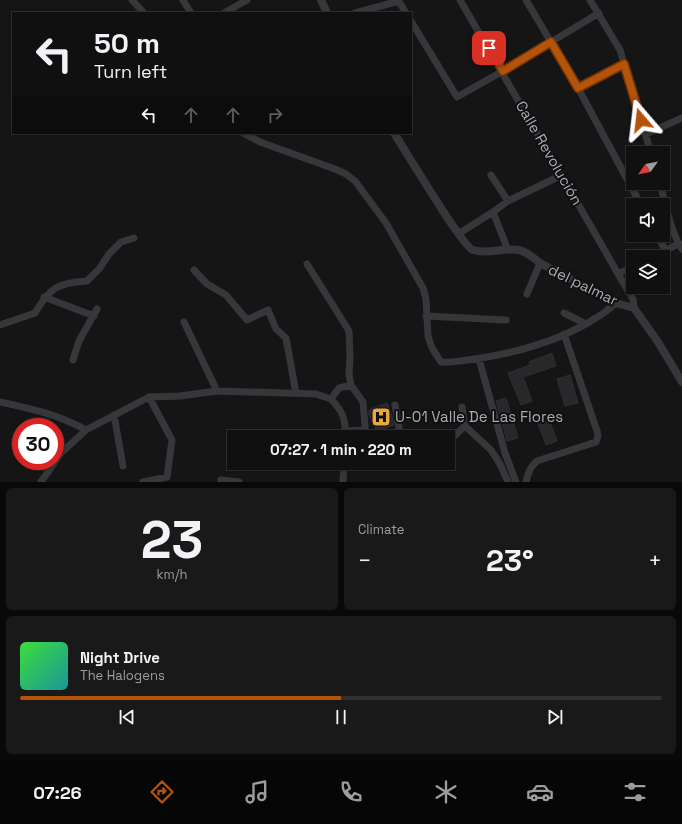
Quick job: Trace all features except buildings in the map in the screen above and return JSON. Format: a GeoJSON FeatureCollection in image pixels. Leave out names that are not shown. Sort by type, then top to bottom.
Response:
{"type":"FeatureCollection","features":[{"type":"Feature","properties":{"kind":"street"},"geometry":{"type":"LineString","coordinates":[[132,0],[143,12]]}},
{"type":"Feature","properties":{"kind":"street"},"geometry":{"type":"LineString","coordinates":[[183,0],[190,12]]}},
{"type":"Feature","properties":{"kind":"street"},"geometry":{"type":"LineString","coordinates":[[226,12],[245,0]]}},
{"type":"Feature","properties":{"kind":"street"},"geometry":{"type":"LineString","coordinates":[[321,0],[327,12]]}},
{"type":"Feature","properties":{"kind":"street"},"geometry":{"type":"LineString","coordinates":[[358,12],[399,0],[405,12]]}},
{"type":"Feature","properties":{"kind":"street","name":"Calle Revolución"},"geometry":{"type":"LineString","coordinates":[[460,0],[503,71],[618,274],[632,299],[634,308]]}},
{"type":"Feature","properties":{"kind":"street"},"geometry":{"type":"LineString","coordinates":[[526,0],[578,88],[637,198]]}},
{"type":"Feature","properties":{"kind":"street"},"geometry":{"type":"LineString","coordinates":[[590,0],[620,50],[649,146]]}},
{"type":"Feature","properties":{"kind":"street"},"geometry":{"type":"LineString","coordinates":[[412,23],[457,97],[599,13]]}},
{"type":"Feature","properties":{"kind":"street"},"geometry":{"type":"LineString","coordinates":[[578,88],[624,64]]}},
{"type":"Feature","properties":{"kind":"street"},"geometry":{"type":"LineString","coordinates":[[646,134],[682,118]]}},
{"type":"Feature","properties":{"kind":"street"},"geometry":{"type":"LineString","coordinates":[[245,134],[260,142],[335,169],[346,174],[355,181],[386,223],[422,288],[426,299],[428,336],[441,362],[479,359],[524,349],[586,324],[601,316],[616,303]]}},
{"type":"Feature","properties":{"kind":"street"},"geometry":{"type":"LineString","coordinates":[[395,134],[458,234],[508,201],[562,175]]}},
{"type":"Feature","properties":{"kind":"street"},"geometry":{"type":"LineString","coordinates":[[491,175],[508,201]]}},
{"type":"Feature","properties":{"kind":"street"},"geometry":{"type":"LineString","coordinates":[[662,190],[680,246],[669,250]]}},
{"type":"Feature","properties":{"kind":"street"},"geometry":{"type":"LineString","coordinates":[[493,212],[508,250]]}},
{"type":"Feature","properties":{"kind":"street","name":"del palmar"},"geometry":{"type":"LineString","coordinates":[[458,234],[472,249],[485,252],[519,250],[531,255],[540,263],[616,303],[634,308],[658,342],[682,382]]}},
{"type":"Feature","properties":{"kind":"street"},"geometry":{"type":"LineString","coordinates":[[0,325],[34,313],[44,297],[51,291],[67,282],[87,281],[121,242],[134,238]]}},
{"type":"Feature","properties":{"kind":"street"},"geometry":{"type":"LineString","coordinates":[[527,294],[540,263]]}},
{"type":"Feature","properties":{"kind":"street"},"geometry":{"type":"LineString","coordinates":[[307,264],[349,331],[349,374],[351,385],[363,402],[366,430]]}},
{"type":"Feature","properties":{"kind":"street"},"geometry":{"type":"LineString","coordinates":[[194,270],[207,284],[226,295],[247,320],[268,310],[276,329],[286,338],[296,393]]}},
{"type":"Feature","properties":{"kind":"street"},"geometry":{"type":"LineString","coordinates":[[618,274],[626,270]]}},
{"type":"Feature","properties":{"kind":"street"},"geometry":{"type":"LineString","coordinates":[[44,297],[96,312],[79,341],[73,360]]}},
{"type":"Feature","properties":{"kind":"street"},"geometry":{"type":"LineString","coordinates":[[564,313],[586,324]]}},
{"type":"Feature","properties":{"kind":"street"},"geometry":{"type":"LineString","coordinates":[[426,316],[506,320]]}},
{"type":"Feature","properties":{"kind":"street"},"geometry":{"type":"LineString","coordinates":[[184,322],[217,391]]}},
{"type":"Feature","properties":{"kind":"street"},"geometry":{"type":"LineString","coordinates":[[526,482],[528,473],[537,461],[596,442],[598,436],[564,334]]}},
{"type":"Feature","properties":{"kind":"street"},"geometry":{"type":"LineString","coordinates":[[479,359],[505,453],[516,482]]}},
{"type":"Feature","properties":{"kind":"street"},"geometry":{"type":"LineString","coordinates":[[332,399],[339,388],[351,385]]}},
{"type":"Feature","properties":{"kind":"street"},"geometry":{"type":"LineString","coordinates":[[41,482],[61,453],[86,430],[149,397],[180,396],[217,391],[316,394],[332,399],[340,409],[345,419],[345,430]]}},
{"type":"Feature","properties":{"kind":"street"},"geometry":{"type":"LineString","coordinates":[[143,482],[167,478],[172,440],[149,397]]}},
{"type":"Feature","properties":{"kind":"street"},"geometry":{"type":"LineString","coordinates":[[0,402],[37,410],[70,421],[86,430]]}},
{"type":"Feature","properties":{"kind":"street"},"geometry":{"type":"LineString","coordinates":[[395,405],[399,430]]}},
{"type":"Feature","properties":{"kind":"street"},"geometry":{"type":"LineString","coordinates":[[462,407],[466,426],[491,450],[500,464],[508,482]]}},
{"type":"Feature","properties":{"kind":"street"},"geometry":{"type":"LineString","coordinates":[[114,415],[123,466]]}},
{"type":"Feature","properties":{"kind":"street"},"geometry":{"type":"LineString","coordinates":[[455,436],[466,426]]}},
{"type":"Feature","properties":{"kind":"street"},"geometry":{"type":"LineString","coordinates":[[343,482],[344,470]]}},
{"type":"Feature","properties":{"kind":"street"},"geometry":{"type":"LineString","coordinates":[[221,480],[239,482]]}},
{"type":"Feature","properties":{"kind":"place","name":"U-01 Valle De Las Flores"},"geometry":{"type":"Point","coordinates":[381,417]}},
{"type":"Feature","properties":{"kind":"route"},"geometry":{"type":"LineString","coordinates":[[489,48],[503,71],[551,42],[578,88],[624,64],[641,120]]}}]}
